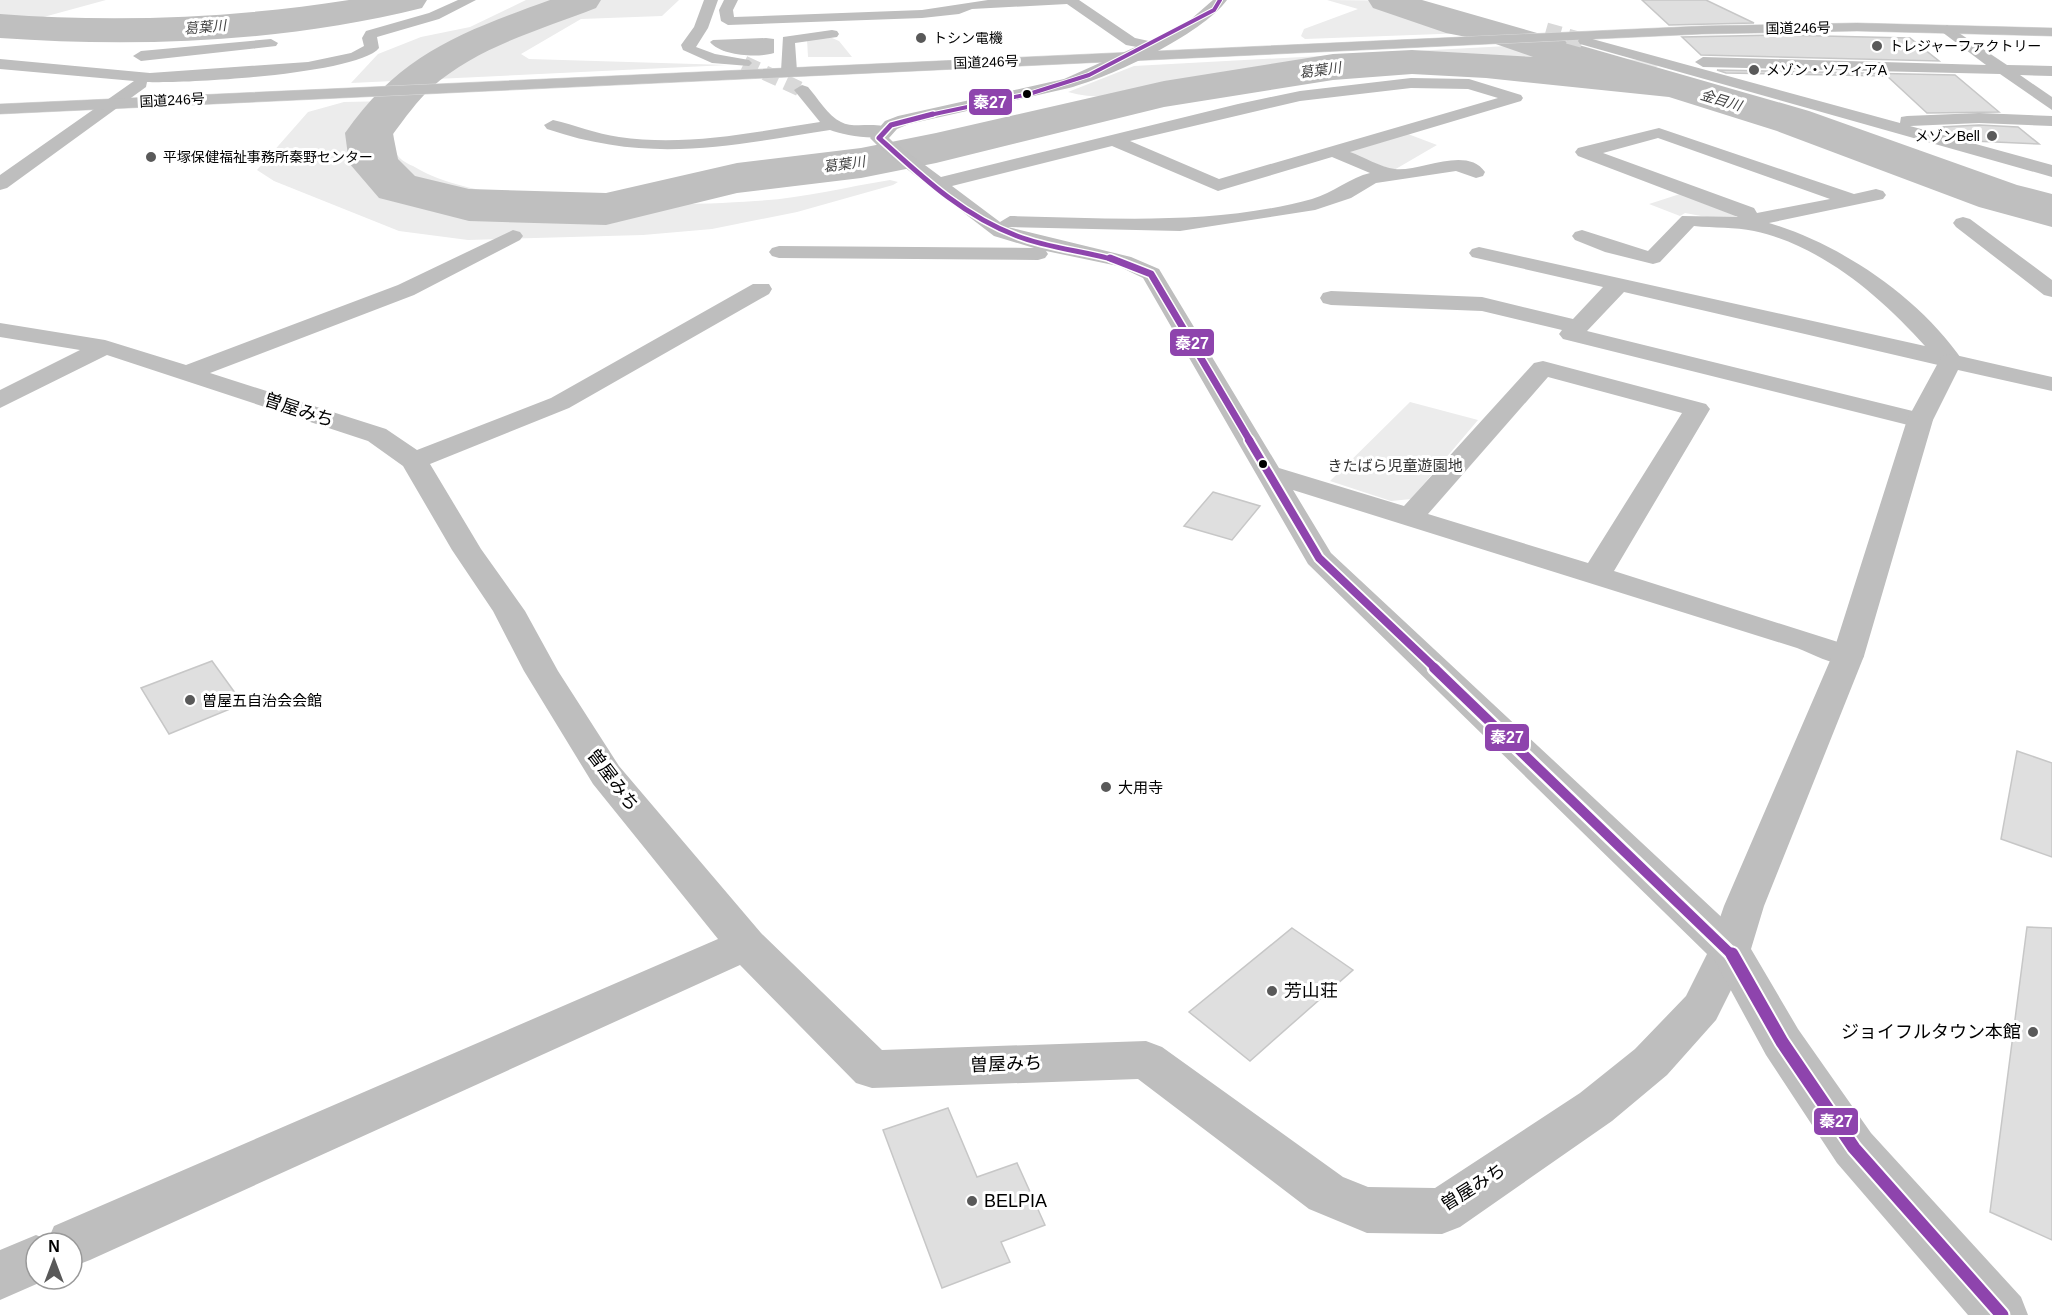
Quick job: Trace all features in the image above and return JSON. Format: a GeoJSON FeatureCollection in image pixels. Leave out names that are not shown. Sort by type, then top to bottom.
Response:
{"type":"FeatureCollection","features":[{"type":"Feature","properties":{"kind":"main road"},"geometry":{"type":"LineString","coordinates":[[0,64],[150,78],[308,67],[337,62],[372,48],[369,38],[371,34],[434,16],[469,0]]}},
{"type":"Feature","properties":{"kind":"main road"},"geometry":{"type":"LineString","coordinates":[[744,63],[712,58],[690,50],[688,45],[690,39],[696,35],[709,5],[729,5],[728,21],[922,14],[952,11],[969,5],[1071,0],[1131,42],[1153,46]]}},
{"type":"Feature","properties":{"kind":"main road"},"geometry":{"type":"LineString","coordinates":[[885,139],[904,120],[1069,83],[1153,46],[1214,10],[1220,0]]}},
{"type":"Feature","properties":{"kind":"main road"},"geometry":{"type":"LineString","coordinates":[[922,14],[925,30]]}},
{"type":"Feature","properties":{"kind":"main road","name":"国道246号"},"geometry":{"type":"LineString","coordinates":[[0,109],[789,71],[1768,28],[2052,32]]}},
{"type":"Feature","properties":{"kind":"main road"},"geometry":{"type":"LineString","coordinates":[[1947,29],[2052,105]]}},
{"type":"Feature","properties":{"kind":"main road"},"geometry":{"type":"LineString","coordinates":[[789,71],[788,40],[811,35],[845,33]]}},
{"type":"Feature","properties":{"kind":"main road"},"geometry":{"type":"LineString","coordinates":[[1585,41],[1828,109],[1880,115],[2052,121]]}},
{"type":"Feature","properties":{"kind":"main road"},"geometry":{"type":"LineString","coordinates":[[127,57],[271,43]]}},
{"type":"Feature","properties":{"kind":"main road"},"geometry":{"type":"LineString","coordinates":[[69,70],[109,58]]}},
{"type":"Feature","properties":{"kind":"main road"},"geometry":{"type":"LineString","coordinates":[[1666,64],[1687,61],[2052,71]]}},
{"type":"Feature","properties":{"kind":"main road"},"geometry":{"type":"LineString","coordinates":[[0,184],[150,78]]}},
{"type":"Feature","properties":{"kind":"main road"},"geometry":{"type":"LineString","coordinates":[[932,180],[1113,140],[1259,104],[1359,89],[1411,83],[1469,84],[1515,98],[1218,185],[1113,140]]}},
{"type":"Feature","properties":{"kind":"main road"},"geometry":{"type":"LineString","coordinates":[[802,90],[831,125]]}},
{"type":"Feature","properties":{"kind":"main road"},"geometry":{"type":"LineString","coordinates":[[1901,107],[1979,118]]}},
{"type":"Feature","properties":{"kind":"main road"},"geometry":{"type":"LineString","coordinates":[[1880,115],[2052,171]]}},
{"type":"Feature","properties":{"kind":"main road"},"geometry":{"type":"LineString","coordinates":[[604,122],[558,127],[600,141],[642,145],[699,144],[831,125],[885,139],[932,180],[1001,232],[1055,247],[1124,261],[1151,274],[1270,474],[1301,532],[1319,558],[1730,950],[1782,1042],[1854,1148],[2002,1315]]}},
{"type":"Feature","properties":{"kind":"main road"},"geometry":{"type":"LineString","coordinates":[[1850,199],[1659,133],[1584,152],[1747,212],[1755,224],[1812,247],[1846,265],[1894,300],[1951,361]]}},
{"type":"Feature","properties":{"kind":"main road"},"geometry":{"type":"LineString","coordinates":[[1332,151],[1393,175]]}},
{"type":"Feature","properties":{"kind":"main road"},"geometry":{"type":"LineString","coordinates":[[990,224],[1191,223],[1315,204],[1344,194],[1371,178],[1458,165],[1476,172]]}},
{"type":"Feature","properties":{"kind":"main road"},"geometry":{"type":"LineString","coordinates":[[1582,236],[1612,248],[1653,258],[1689,220],[1755,224],[1850,199],[1876,195]]}},
{"type":"Feature","properties":{"kind":"main road"},"geometry":{"type":"LineString","coordinates":[[1963,222],[2052,290]]}},
{"type":"Feature","properties":{"kind":"main road"},"geometry":{"type":"LineString","coordinates":[[187,373],[406,290],[513,236]]}},
{"type":"Feature","properties":{"kind":"main road"},"geometry":{"type":"LineString","coordinates":[[779,252],[1039,254],[1055,247]]}},
{"type":"Feature","properties":{"kind":"main road"},"geometry":{"type":"LineString","coordinates":[[1479,253],[1916,351],[2052,384]]}},
{"type":"Feature","properties":{"kind":"main road"},"geometry":{"type":"LineString","coordinates":[[1619,284],[1571,334],[1920,420]]}},
{"type":"Feature","properties":{"kind":"main road"},"geometry":{"type":"LineString","coordinates":[[414,461],[560,403],[761,290]]}},
{"type":"Feature","properties":{"kind":"main road"},"geometry":{"type":"LineString","coordinates":[[1331,298],[1373,293],[1482,304],[1576,327]]}},
{"type":"Feature","properties":{"kind":"main road","name":"曽屋みち"},"geometry":{"type":"LineString","coordinates":[[0,330],[105,347],[377,435],[414,461],[467,550],[509,611],[541,671],[606,775],[746,944],[872,1069],[1146,1060],[1326,1193],[1367,1210],[1442,1211],[1596,1107],[1651,1062],[1701,1008],[1730,950],[1744,906],[1848,656],[1920,420],[1951,361]]}},
{"type":"Feature","properties":{"kind":"main road"},"geometry":{"type":"LineString","coordinates":[[0,400],[105,347]]}},
{"type":"Feature","properties":{"kind":"main road"},"geometry":{"type":"LineString","coordinates":[[1411,516],[1543,368],[1698,409],[1596,575]]}},
{"type":"Feature","properties":{"kind":"main road"},"geometry":{"type":"LineString","coordinates":[[1270,474],[1411,516],[1848,656]]}},
{"type":"Feature","properties":{"kind":"main road"},"geometry":{"type":"LineString","coordinates":[[84,1238],[746,944]]}},
{"type":"Feature","properties":{"kind":"main road"},"geometry":{"type":"LineString","coordinates":[[0,1275],[24,1264]]}},
{"type":"Feature","properties":{"kind":"green space"},"geometry":{"type":"Polygon","coordinates":[[[0,0],[106,0],[40,18],[0,17],[0,0]]]}},
{"type":"Feature","properties":{"kind":"green space"},"geometry":{"type":"Polygon","coordinates":[[[526,0],[679,0],[662,16],[581,19],[521,54],[529,59],[728,65],[351,83],[378,54],[421,37],[470,27],[526,0]]]}},
{"type":"Feature","properties":{"kind":"green space"},"geometry":{"type":"Polygon","coordinates":[[[1327,0],[1421,1],[1521,31],[1305,39],[1301,36],[1304,29],[1358,9],[1327,0]]]}},
{"type":"Feature","properties":{"kind":"green space"},"geometry":{"type":"Polygon","coordinates":[[[832,38],[839,41],[852,57],[808,57],[807,39],[832,38]]]}},
{"type":"Feature","properties":{"kind":"green space"},"geometry":{"type":"Polygon","coordinates":[[[1544,44],[1570,46],[1612,58],[1641,60],[1658,66],[1648,71],[1623,73],[1560,64],[1441,59],[1357,60],[1283,67],[1146,94],[1118,97],[1068,92],[1134,66],[1544,44]]]}},
{"type":"Feature","properties":{"kind":"green space"},"geometry":{"type":"Polygon","coordinates":[[[392,101],[397,107],[393,139],[395,151],[399,157],[444,180],[484,191],[578,202],[676,204],[772,200],[890,180],[898,182],[797,212],[712,229],[643,235],[468,240],[399,231],[274,181],[257,170],[308,112],[344,102],[392,101]]]}},
{"type":"Feature","properties":{"kind":"green space"},"geometry":{"type":"Polygon","coordinates":[[[1408,134],[1437,145],[1394,170],[1351,155],[1350,150],[1408,134]]]}},
{"type":"Feature","properties":{"kind":"green space"},"geometry":{"type":"Polygon","coordinates":[[[1683,193],[1734,212],[1736,217],[1723,220],[1685,213],[1680,216],[1649,204],[1683,193]]]}},
{"type":"Feature","properties":{"kind":"green space","name":"きたばら児童遊園地"},"geometry":{"type":"Polygon","coordinates":[[[1410,402],[1478,420],[1411,499],[1391,501],[1330,481],[1410,402]]]}},
{"type":"Feature","properties":{"kind":"shaded area"},"geometry":{"type":"Polygon","coordinates":[[[774,39],[774,53],[767,55],[731,53],[715,47],[710,42],[713,40],[774,39]]]}},
{"type":"Feature","properties":{"kind":"building"},"geometry":{"type":"Polygon","coordinates":[[[1642,0],[1706,0],[1754,23],[1669,25],[1642,0]]]}},
{"type":"Feature","properties":{"kind":"building"},"geometry":{"type":"Polygon","coordinates":[[[1779,35],[1910,38],[1939,61],[1701,55],[1682,37],[1779,35]]]}},
{"type":"Feature","properties":{"kind":"building"},"geometry":{"type":"Polygon","coordinates":[[[1717,70],[1955,75],[1999,112],[1927,113],[1887,76],[1726,73],[1717,70]]]}},
{"type":"Feature","properties":{"kind":"building","name":"メゾンBell"},"geometry":{"type":"Polygon","coordinates":[[[1979,125],[2018,127],[2039,144],[1973,141],[1955,136],[1942,127],[1979,125]]]}},
{"type":"Feature","properties":{"kind":"building"},"geometry":{"type":"Polygon","coordinates":[[[1213,492],[1260,506],[1232,540],[1184,526],[1213,492]]]}},
{"type":"Feature","properties":{"kind":"building","name":"曽屋五自治会会館"},"geometry":{"type":"Polygon","coordinates":[[[212,661],[238,697],[224,703],[230,709],[169,734],[141,688],[212,661]]]}},
{"type":"Feature","properties":{"kind":"building"},"geometry":{"type":"Polygon","coordinates":[[[2017,751],[2052,763],[2052,857],[2001,839],[2017,751]]]}},
{"type":"Feature","properties":{"kind":"building","name":"ジョイフルタウン本館"},"geometry":{"type":"Polygon","coordinates":[[[2027,927],[2052,928],[2052,1240],[1990,1212],[2027,927]]]}},
{"type":"Feature","properties":{"kind":"building","name":"芳山荘"},"geometry":{"type":"Polygon","coordinates":[[[1292,928],[1353,970],[1250,1061],[1189,1012],[1292,928]]]}},
{"type":"Feature","properties":{"kind":"building","name":"BELPIA"},"geometry":{"type":"Polygon","coordinates":[[[948,1108],[977,1177],[1017,1163],[1045,1225],[1001,1242],[1010,1262],[942,1288],[883,1130],[948,1108]]]}},
{"type":"Feature","properties":{"kind":"waterway","name":"葛葉川"},"geometry":{"type":"LineString","coordinates":[[0,26],[103,31],[206,28],[308,18],[409,0]]}},
{"type":"Feature","properties":{"kind":"waterway","name":"葛葉川"},"geometry":{"type":"LineString","coordinates":[[583,0],[473,43],[432,66],[409,86],[369,133],[374,163],[397,187],[469,205],[606,209],[737,178],[861,163],[936,148],[1164,94],[1333,67],[1412,62],[1486,65],[1673,85]]}},
{"type":"Feature","properties":{"kind":"waterway","name":"金目川"},"geometry":{"type":"LineString","coordinates":[[1386,0],[1460,25],[1495,31],[1569,56],[1673,85]]}},
{"type":"Feature","properties":{"kind":"waterway","name":"葛葉川"},"geometry":{"type":"LineString","coordinates":[[1673,85],[1678,85]]}},
{"type":"Feature","properties":{"kind":"waterway","name":"金目川"},"geometry":{"type":"LineString","coordinates":[[1673,85],[1793,121],[1998,196],[2052,211]]}},
{"type":"Feature","properties":{"kind":"tunnel"},"geometry":{"type":"LineString","coordinates":[[1546,30],[1585,41]]}},
{"type":"Feature","properties":{"kind":"tunnel"},"geometry":{"type":"LineString","coordinates":[[744,63],[802,90]]}},
{"type":"Feature","properties":{"kind":"transit line","name":"秦27"},"geometry":{"type":"LineString","coordinates":[[1220,0],[1214,10],[1089,75],[1029,94],[904,120],[891,125],[879,138],[944,194],[999,229],[1035,242],[1119,261],[1151,274],[1319,558],[1730,950],[1782,1042],[1854,1148],[2002,1315]]}},
{"type":"Feature","properties":{"kind":"place","name":"トシン電機"},"geometry":{"type":"Point","coordinates":[921,38]}},
{"type":"Feature","properties":{"kind":"place","name":"トレジャーファクトリー"},"geometry":{"type":"Point","coordinates":[1877,46]}},
{"type":"Feature","properties":{"kind":"place","name":"メゾン・ソフィアA"},"geometry":{"type":"Point","coordinates":[1754,70]}},
{"type":"Feature","properties":{"kind":"place","name":"メゾンBell"},"geometry":{"type":"Point","coordinates":[1992,136]}},
{"type":"Feature","properties":{"kind":"place","name":"平塚保健福祉事務所秦野センター"},"geometry":{"type":"Point","coordinates":[151,157]}},
{"type":"Feature","properties":{"kind":"place","name":"曽屋五自治会会館"},"geometry":{"type":"Point","coordinates":[190,700]}},
{"type":"Feature","properties":{"kind":"place","name":"大用寺"},"geometry":{"type":"Point","coordinates":[1106,787]}},
{"type":"Feature","properties":{"kind":"place","name":"芳山荘"},"geometry":{"type":"Point","coordinates":[1272,991]}},
{"type":"Feature","properties":{"kind":"place","name":"ジョイフルタウン本館"},"geometry":{"type":"Point","coordinates":[2033,1032]}},
{"type":"Feature","properties":{"kind":"place","name":"BELPIA"},"geometry":{"type":"Point","coordinates":[972,1201]}}]}
